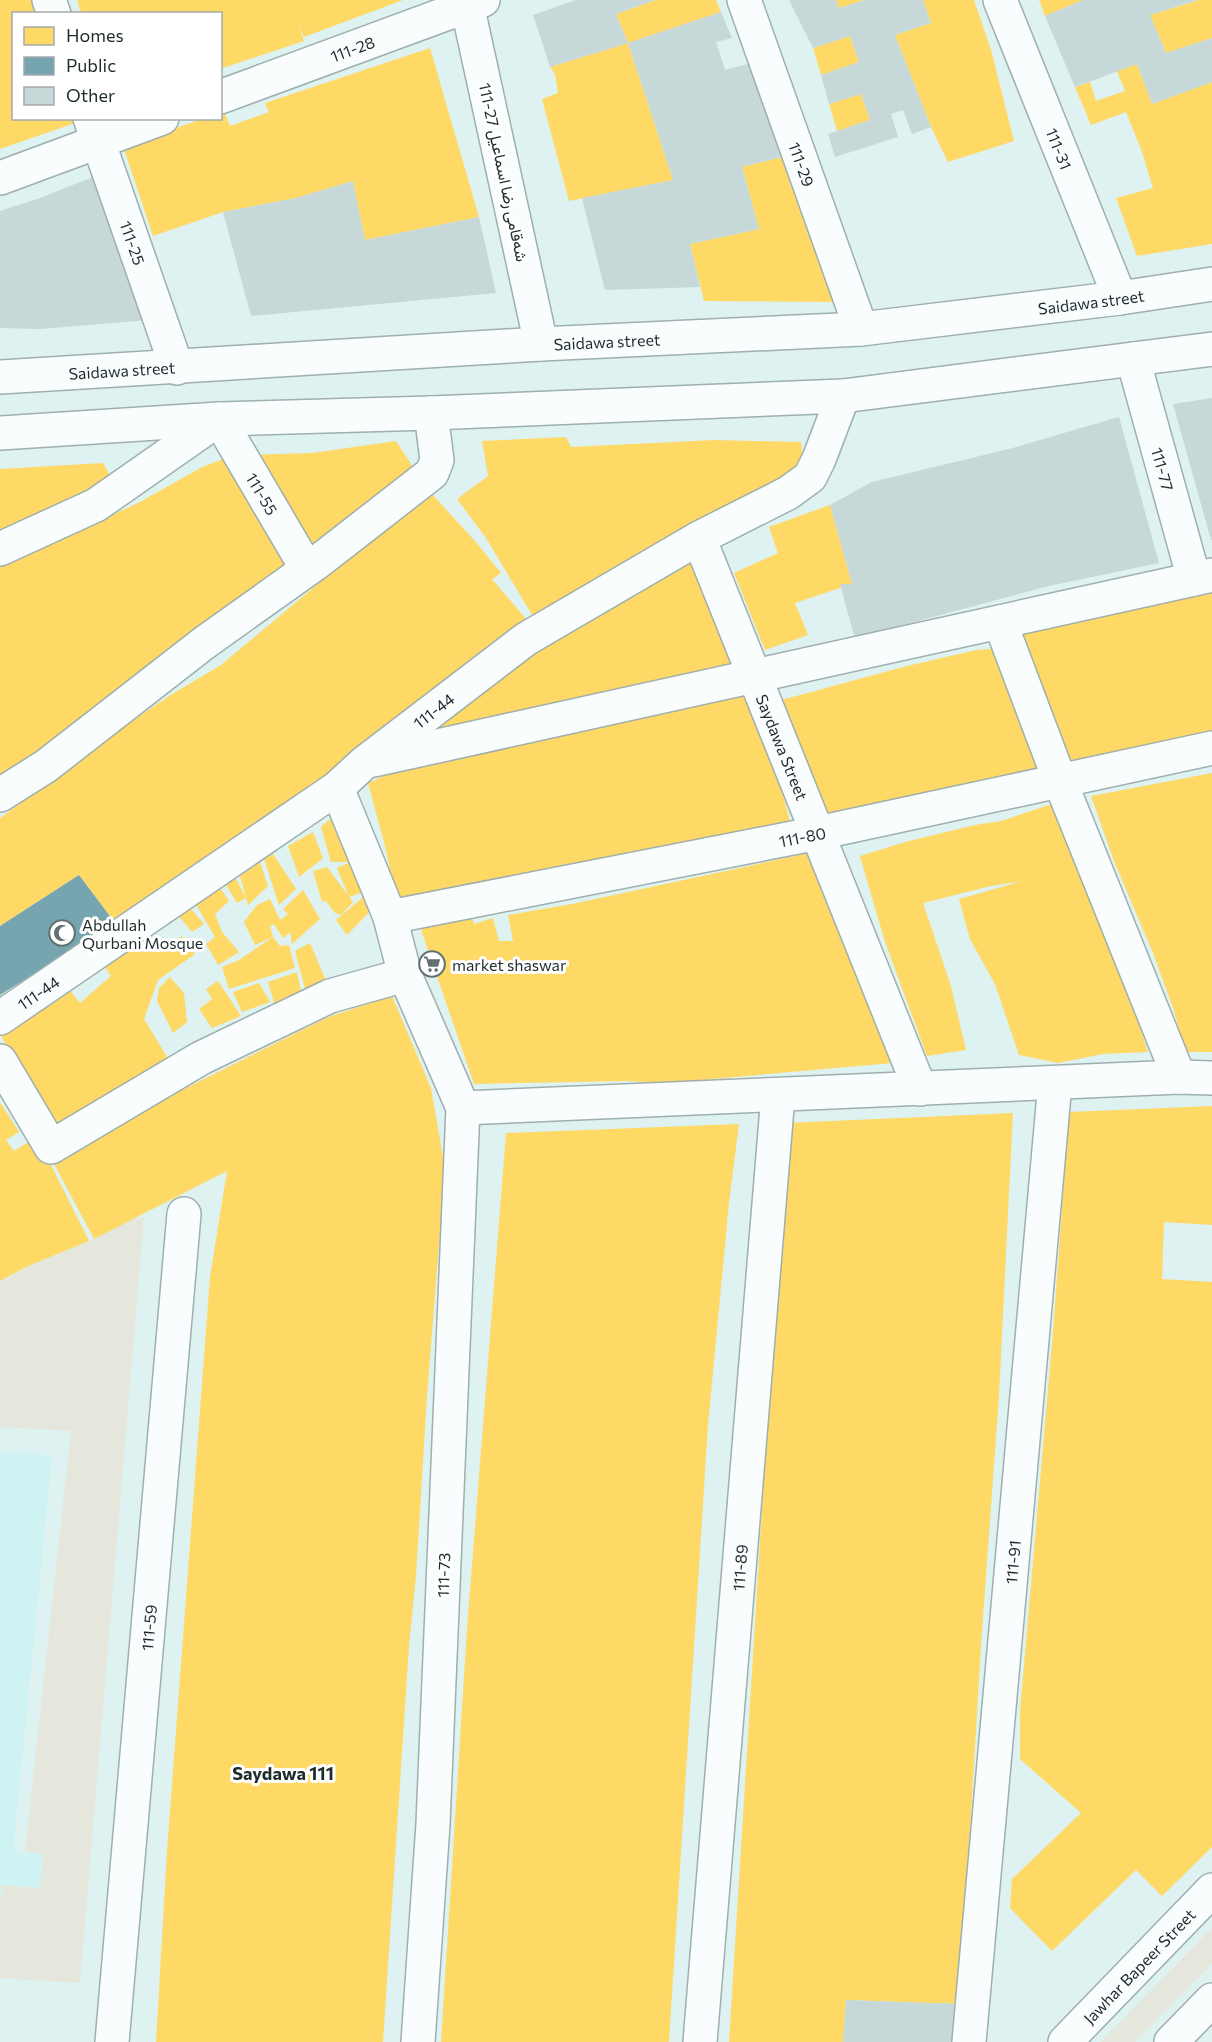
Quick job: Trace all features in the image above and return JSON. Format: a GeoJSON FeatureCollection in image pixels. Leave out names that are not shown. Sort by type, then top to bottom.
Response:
{"type":"FeatureCollection","features":[{"type":"Feature","properties":{"kind":"street","name":"111-29"},"geometry":{"type":"LineString","coordinates":[[744,0],[861,329]]}},
{"type":"Feature","properties":{"kind":"street","name":"111-31"},"geometry":{"type":"LineString","coordinates":[[1000,0],[1120,298]]}},
{"type":"Feature","properties":{"kind":"street","name":"111-28"},"geometry":{"type":"LineString","coordinates":[[222,96],[472,2]]}},
{"type":"Feature","properties":{"kind":"street","name":"111-27 شەقامی رضا اسماعيل"},"geometry":{"type":"LineString","coordinates":[[472,2],[541,344]]}},
{"type":"Feature","properties":{"kind":"street"},"geometry":{"type":"LineString","coordinates":[[0,178],[94,130],[151,120]]}},
{"type":"Feature","properties":{"kind":"street","name":"111-25"},"geometry":{"type":"LineString","coordinates":[[94,130],[177,368]]}},
{"type":"Feature","properties":{"kind":"street","name":"Saidawa street"},"geometry":{"type":"LineString","coordinates":[[0,377],[541,344],[861,329],[1212,285]]}},
{"type":"Feature","properties":{"kind":"street"},"geometry":{"type":"LineString","coordinates":[[0,433],[219,419],[843,396],[1212,349]]}},
{"type":"Feature","properties":{"kind":"street","name":"111-77"},"geometry":{"type":"LineString","coordinates":[[1133,359],[1203,577]]}},
{"type":"Feature","properties":{"kind":"street","name":"111-44"},"geometry":{"type":"LineString","coordinates":[[0,1018],[337,788],[364,763],[526,639],[699,538],[788,493],[810,477],[843,396]]}},
{"type":"Feature","properties":{"kind":"street"},"geometry":{"type":"LineString","coordinates":[[0,795],[46,766],[432,473],[437,460],[431,412]]}},
{"type":"Feature","properties":{"kind":"street"},"geometry":{"type":"LineString","coordinates":[[0,549],[96,506],[219,419]]}},
{"type":"Feature","properties":{"kind":"street","name":"111-55"},"geometry":{"type":"LineString","coordinates":[[219,419],[307,569]]}},
{"type":"Feature","properties":{"kind":"street","name":"Saydawa Street"},"geometry":{"type":"LineString","coordinates":[[699,538],[920,1089]]}},
{"type":"Feature","properties":{"kind":"street"},"geometry":{"type":"LineString","coordinates":[[364,763],[1203,577]]}},
{"type":"Feature","properties":{"kind":"street"},"geometry":{"type":"LineString","coordinates":[[1000,622],[1060,781],[1179,1077]]}},
{"type":"Feature","properties":{"kind":"street","name":"111-80"},"geometry":{"type":"LineString","coordinates":[[390,917],[818,833],[1212,748]]}},
{"type":"Feature","properties":{"kind":"street"},"geometry":{"type":"LineString","coordinates":[[337,788],[390,917],[405,975],[463,1108],[1179,1077],[1212,1078]]}},
{"type":"Feature","properties":{"kind":"street"},"geometry":{"type":"LineString","coordinates":[[0,1061],[51,1147],[201,1058],[330,996],[405,975]]}},
{"type":"Feature","properties":{"kind":"street","name":"111-91"},"geometry":{"type":"LineString","coordinates":[[969,2042],[1055,1083]]}},
{"type":"Feature","properties":{"kind":"street","name":"111-89"},"geometry":{"type":"LineString","coordinates":[[700,2042],[778,1095]]}},
{"type":"Feature","properties":{"kind":"street","name":"111-73"},"geometry":{"type":"LineString","coordinates":[[418,2042],[433,1824],[463,1108]]}},
{"type":"Feature","properties":{"kind":"street","name":"111-59"},"geometry":{"type":"LineString","coordinates":[[112,2042],[184,1214]]}},
{"type":"Feature","properties":{"kind":"street","name":"Jawhar Bapeer Street"},"geometry":{"type":"LineString","coordinates":[[1065,2042],[1212,1890]]}},
{"type":"Feature","properties":{"kind":"street"},"geometry":{"type":"LineString","coordinates":[[1171,2042],[1212,2000]]}},
{"type":"Feature","properties":{"kind":"shaded area"},"geometry":{"type":"Polygon","coordinates":[[[144,1217],[80,1983],[0,1978],[2,1885],[40,1888],[43,1854],[25,1852],[71,1431],[0,1427],[0,1283],[28,1266],[94,1239],[129,1220],[144,1217]]]}},
{"type":"Feature","properties":{"kind":"shaded area"},"geometry":{"type":"Polygon","coordinates":[[[0,1451],[52,1456],[13,1851],[43,1854],[40,1888],[3,1885],[0,1907],[0,1451]]]}},
{"type":"Feature","properties":{"kind":"shaded area"},"geometry":{"type":"Polygon","coordinates":[[[1212,1928],[1212,1964],[1135,2042],[1101,2042],[1212,1928]]]}},
{"type":"Feature","properties":{"kind":"building: Homes"},"geometry":{"type":"Polygon","coordinates":[[[0,0],[36,0],[40,12],[12,12],[12,120],[78,120],[78,122],[0,149],[0,0]]]}},
{"type":"Feature","properties":{"kind":"building: Homes"},"geometry":{"type":"Polygon","coordinates":[[[77,0],[403,0],[304,37],[298,24],[304,41],[222,68],[222,12],[80,12],[77,0]]]}},
{"type":"Feature","properties":{"kind":"building: Homes"},"geometry":{"type":"Polygon","coordinates":[[[656,0],[716,0],[721,12],[628,43],[616,14],[656,0]]]}},
{"type":"Feature","properties":{"kind":"building: Homes"},"geometry":{"type":"Polygon","coordinates":[[[836,0],[864,0],[839,8],[836,0]]]}},
{"type":"Feature","properties":{"kind":"building: Homes"},"geometry":{"type":"Polygon","coordinates":[[[923,0],[974,0],[991,50],[1014,141],[948,162],[931,127],[895,35],[931,23],[923,0]]]}},
{"type":"Feature","properties":{"kind":"building: Homes"},"geometry":{"type":"Polygon","coordinates":[[[1039,0],[1083,0],[1045,16],[1039,0]]]}},
{"type":"Feature","properties":{"kind":"building: Homes"},"geometry":{"type":"Polygon","coordinates":[[[1199,0],[1212,0],[1212,38],[1166,53],[1150,15],[1199,0]]]}},
{"type":"Feature","properties":{"kind":"building: Homes"},"geometry":{"type":"Polygon","coordinates":[[[850,36],[859,62],[821,75],[813,48],[850,36]]]}},
{"type":"Feature","properties":{"kind":"building: Homes"},"geometry":{"type":"Polygon","coordinates":[[[628,43],[673,180],[569,201],[542,99],[558,93],[555,74],[550,67],[628,43]]]}},
{"type":"Feature","properties":{"kind":"building: Homes"},"geometry":{"type":"Polygon","coordinates":[[[430,48],[479,217],[365,240],[353,181],[296,198],[223,212],[153,236],[123,146],[199,120],[222,120],[222,112],[224,111],[230,126],[269,112],[265,103],[430,48]]]}},
{"type":"Feature","properties":{"kind":"building: Homes"},"geometry":{"type":"Polygon","coordinates":[[[1137,64],[1152,104],[1212,82],[1212,244],[1137,256],[1116,198],[1153,188],[1141,149],[1126,112],[1091,125],[1075,87],[1090,82],[1096,101],[1125,91],[1117,71],[1137,64]]]}},
{"type":"Feature","properties":{"kind":"building: Homes"},"geometry":{"type":"Polygon","coordinates":[[[861,94],[870,120],[837,131],[829,104],[861,94]]]}},
{"type":"Feature","properties":{"kind":"building: Homes"},"geometry":{"type":"Polygon","coordinates":[[[782,157],[791,187],[807,183],[833,302],[704,301],[690,244],[759,229],[742,167],[782,157]]]}},
{"type":"Feature","properties":{"kind":"building: Homes"},"geometry":{"type":"Polygon","coordinates":[[[566,437],[571,447],[714,440],[801,442],[804,474],[537,623],[486,538],[457,499],[488,476],[482,441],[566,437]]]}},
{"type":"Feature","properties":{"kind":"building: Homes"},"geometry":{"type":"Polygon","coordinates":[[[396,441],[422,481],[310,557],[248,455],[312,453],[396,441]]]}},
{"type":"Feature","properties":{"kind":"building: Homes"},"geometry":{"type":"Polygon","coordinates":[[[231,456],[302,568],[0,779],[0,567],[140,502],[202,467],[231,456]]]}},
{"type":"Feature","properties":{"kind":"building: Homes"},"geometry":{"type":"Polygon","coordinates":[[[103,463],[116,486],[0,537],[0,469],[103,463]]]}},
{"type":"Feature","properties":{"kind":"building: Homes"},"geometry":{"type":"Polygon","coordinates":[[[429,491],[501,573],[492,579],[532,626],[386,739],[115,923],[79,875],[0,926],[0,818],[125,726],[221,665],[429,491]]]}},
{"type":"Feature","properties":{"kind":"building: Homes"},"geometry":{"type":"Polygon","coordinates":[[[830,505],[852,584],[795,603],[808,635],[765,650],[734,573],[778,553],[769,527],[830,505]]]}},
{"type":"Feature","properties":{"kind":"building: Homes"},"geometry":{"type":"Polygon","coordinates":[[[695,547],[744,668],[374,758],[695,547]]]}},
{"type":"Feature","properties":{"kind":"building: Homes"},"geometry":{"type":"Polygon","coordinates":[[[1212,586],[1212,737],[1070,764],[1019,634],[1212,586]]]}},
{"type":"Feature","properties":{"kind":"building: Homes"},"geometry":{"type":"Polygon","coordinates":[[[991,649],[1040,768],[829,824],[778,701],[903,667],[976,650],[991,649]]]}},
{"type":"Feature","properties":{"kind":"building: Homes"},"geometry":{"type":"Polygon","coordinates":[[[755,690],[792,829],[399,912],[385,846],[368,783],[429,756],[607,716],[666,713],[755,690]]]}},
{"type":"Feature","properties":{"kind":"building: Homes"},"geometry":{"type":"Polygon","coordinates":[[[1212,773],[1212,1052],[1186,1052],[1153,953],[1114,861],[1091,796],[1212,773]]]}},
{"type":"Feature","properties":{"kind":"building: Homes"},"geometry":{"type":"Polygon","coordinates":[[[1061,801],[1114,947],[1148,1052],[1103,1054],[1058,1063],[1019,1055],[995,984],[970,939],[959,899],[1022,881],[991,886],[923,903],[951,986],[966,1050],[927,1056],[885,942],[860,856],[905,842],[1001,821],[1061,801]]]}},
{"type":"Feature","properties":{"kind":"building: Homes"},"geometry":{"type":"Polygon","coordinates":[[[338,812],[366,891],[349,897],[337,868],[350,862],[331,862],[321,827],[338,812]]]}},
{"type":"Feature","properties":{"kind":"building: Homes"},"geometry":{"type":"Polygon","coordinates":[[[313,832],[323,858],[299,877],[288,846],[313,832]]]}},
{"type":"Feature","properties":{"kind":"building: Homes"},"geometry":{"type":"Polygon","coordinates":[[[818,851],[904,1062],[667,1083],[627,1081],[474,1084],[418,921],[468,906],[474,924],[493,918],[499,941],[513,941],[508,915],[572,904],[818,851]]]}},
{"type":"Feature","properties":{"kind":"building: Homes"},"geometry":{"type":"Polygon","coordinates":[[[273,854],[296,889],[279,905],[264,859],[273,854]]]}},
{"type":"Feature","properties":{"kind":"building: Homes"},"geometry":{"type":"Polygon","coordinates":[[[260,862],[268,886],[248,905],[240,876],[260,862]]]}},
{"type":"Feature","properties":{"kind":"building: Homes"},"geometry":{"type":"Polygon","coordinates":[[[327,867],[353,902],[341,915],[335,913],[326,901],[322,902],[313,871],[327,867]]]}},
{"type":"Feature","properties":{"kind":"building: Homes"},"geometry":{"type":"Polygon","coordinates":[[[235,877],[246,898],[237,903],[226,885],[235,877]]]}},
{"type":"Feature","properties":{"kind":"building: Homes"},"geometry":{"type":"Polygon","coordinates":[[[219,886],[229,901],[215,914],[222,932],[239,952],[218,965],[206,944],[215,937],[195,903],[219,886]]]}},
{"type":"Feature","properties":{"kind":"building: Homes"},"geometry":{"type":"Polygon","coordinates":[[[303,890],[320,919],[292,944],[290,932],[283,938],[274,924],[270,926],[273,937],[255,945],[244,922],[257,905],[270,899],[280,920],[288,914],[283,909],[303,890]]]}},
{"type":"Feature","properties":{"kind":"building: Homes"},"geometry":{"type":"Polygon","coordinates":[[[368,893],[377,904],[347,935],[336,920],[368,893]]]}},
{"type":"Feature","properties":{"kind":"building: Homes"},"geometry":{"type":"Polygon","coordinates":[[[186,903],[204,924],[192,932],[176,913],[186,903]]]}},
{"type":"Feature","properties":{"kind":"building: Homes"},"geometry":{"type":"Polygon","coordinates":[[[182,936],[195,954],[158,980],[144,1019],[172,1065],[138,1084],[134,1078],[52,1126],[1,1036],[69,989],[80,1003],[111,976],[102,963],[141,937],[157,953],[182,936]]]}},
{"type":"Feature","properties":{"kind":"building: Homes"},"geometry":{"type":"Polygon","coordinates":[[[273,937],[280,946],[289,945],[295,968],[229,989],[222,967],[239,960],[273,937]]]}},
{"type":"Feature","properties":{"kind":"building: Homes"},"geometry":{"type":"Polygon","coordinates":[[[310,943],[330,990],[307,996],[295,951],[310,943]]]}},
{"type":"Feature","properties":{"kind":"building: Homes"},"geometry":{"type":"Polygon","coordinates":[[[297,972],[304,1004],[278,1016],[268,982],[297,972]]]}},
{"type":"Feature","properties":{"kind":"building: Homes"},"geometry":{"type":"Polygon","coordinates":[[[170,977],[184,993],[187,1022],[173,1033],[157,1001],[159,988],[170,977]]]}},
{"type":"Feature","properties":{"kind":"building: Homes"},"geometry":{"type":"Polygon","coordinates":[[[218,981],[241,1016],[212,1028],[199,1009],[212,999],[206,989],[218,981]]]}},
{"type":"Feature","properties":{"kind":"building: Homes"},"geometry":{"type":"Polygon","coordinates":[[[259,983],[270,1002],[242,1012],[233,992],[259,983]]]}},
{"type":"Feature","properties":{"kind":"building: Homes"},"geometry":{"type":"Polygon","coordinates":[[[392,996],[431,1088],[445,1169],[409,1646],[383,2042],[156,2042],[167,1851],[210,1277],[227,1171],[94,1239],[52,1160],[154,1104],[328,1017],[392,996]]]}},
{"type":"Feature","properties":{"kind":"building: Homes"},"geometry":{"type":"Polygon","coordinates":[[[0,1102],[19,1132],[6,1140],[14,1151],[35,1138],[89,1241],[28,1266],[0,1281],[0,1102]]]}},
{"type":"Feature","properties":{"kind":"building: Homes"},"geometry":{"type":"Polygon","coordinates":[[[1212,1106],[1212,1225],[1164,1222],[1162,1279],[1212,1282],[1212,1847],[1162,1896],[1136,1870],[1052,1951],[1010,1908],[1012,1879],[1081,1813],[1020,1759],[1020,1711],[1053,1332],[1069,1112],[1212,1106]]]}},
{"type":"Feature","properties":{"kind":"building: Homes"},"geometry":{"type":"Polygon","coordinates":[[[1013,1113],[999,1396],[981,1645],[960,2004],[846,2000],[843,2042],[729,2042],[786,1123],[1013,1113]]]}},
{"type":"Feature","properties":{"kind":"building: Homes"},"geometry":{"type":"Polygon","coordinates":[[[739,1124],[729,1203],[708,1425],[669,2042],[441,2042],[467,1629],[506,1133],[739,1124]]]}},
{"type":"Feature","properties":{"kind":"building: Public"},"geometry":{"type":"Polygon","coordinates":[[[79,875],[115,923],[0,995],[0,926],[79,875]]]}},
{"type":"Feature","properties":{"kind":"building: Other"},"geometry":{"type":"Polygon","coordinates":[[[576,0],[655,0],[616,14],[628,43],[550,67],[533,15],[576,0]]]}},
{"type":"Feature","properties":{"kind":"building: Other"},"geometry":{"type":"Polygon","coordinates":[[[789,0],[836,0],[839,8],[865,0],[923,0],[931,23],[895,35],[931,127],[912,134],[903,110],[891,114],[898,137],[835,157],[828,134],[870,120],[861,94],[829,104],[821,75],[859,62],[850,36],[813,48],[789,0]]]}},
{"type":"Feature","properties":{"kind":"building: Other"},"geometry":{"type":"Polygon","coordinates":[[[1083,0],[1197,0],[1150,15],[1166,53],[1212,38],[1212,82],[1152,104],[1137,64],[1075,87],[1045,16],[1083,0]]]}},
{"type":"Feature","properties":{"kind":"building: Other"},"geometry":{"type":"Polygon","coordinates":[[[721,12],[732,38],[716,42],[725,70],[759,61],[785,156],[742,167],[759,229],[690,244],[700,287],[605,290],[582,198],[673,180],[628,43],[721,12]]]}},
{"type":"Feature","properties":{"kind":"building: Other"},"geometry":{"type":"Polygon","coordinates":[[[93,177],[149,320],[40,329],[0,328],[0,211],[93,177]]]}},
{"type":"Feature","properties":{"kind":"building: Other"},"geometry":{"type":"Polygon","coordinates":[[[353,181],[365,240],[479,217],[496,293],[251,316],[223,212],[296,198],[353,181]]]}},
{"type":"Feature","properties":{"kind":"building: Other"},"geometry":{"type":"Polygon","coordinates":[[[1212,398],[1212,540],[1211,540],[1173,404],[1212,398]]]}},
{"type":"Feature","properties":{"kind":"building: Other"},"geometry":{"type":"Polygon","coordinates":[[[1119,417],[1159,563],[1049,586],[907,624],[856,643],[840,584],[852,584],[830,505],[872,482],[1013,448],[1119,417]]]}},
{"type":"Feature","properties":{"kind":"building: Other"},"geometry":{"type":"Polygon","coordinates":[[[846,2000],[960,2004],[955,2042],[843,2042],[846,2000]]]}},
{"type":"Feature","properties":{"kind":"place","name":"Abdullah Qurbani Mosque"},"geometry":{"type":"Point","coordinates":[62,933]}},
{"type":"Feature","properties":{"kind":"place","name":"market shaswar"},"geometry":{"type":"Point","coordinates":[432,964]}},
{"type":"Feature","properties":{"kind":"district","name":"Saydawa 111"},"geometry":{"type":"Point","coordinates":[283,1773]}}]}
